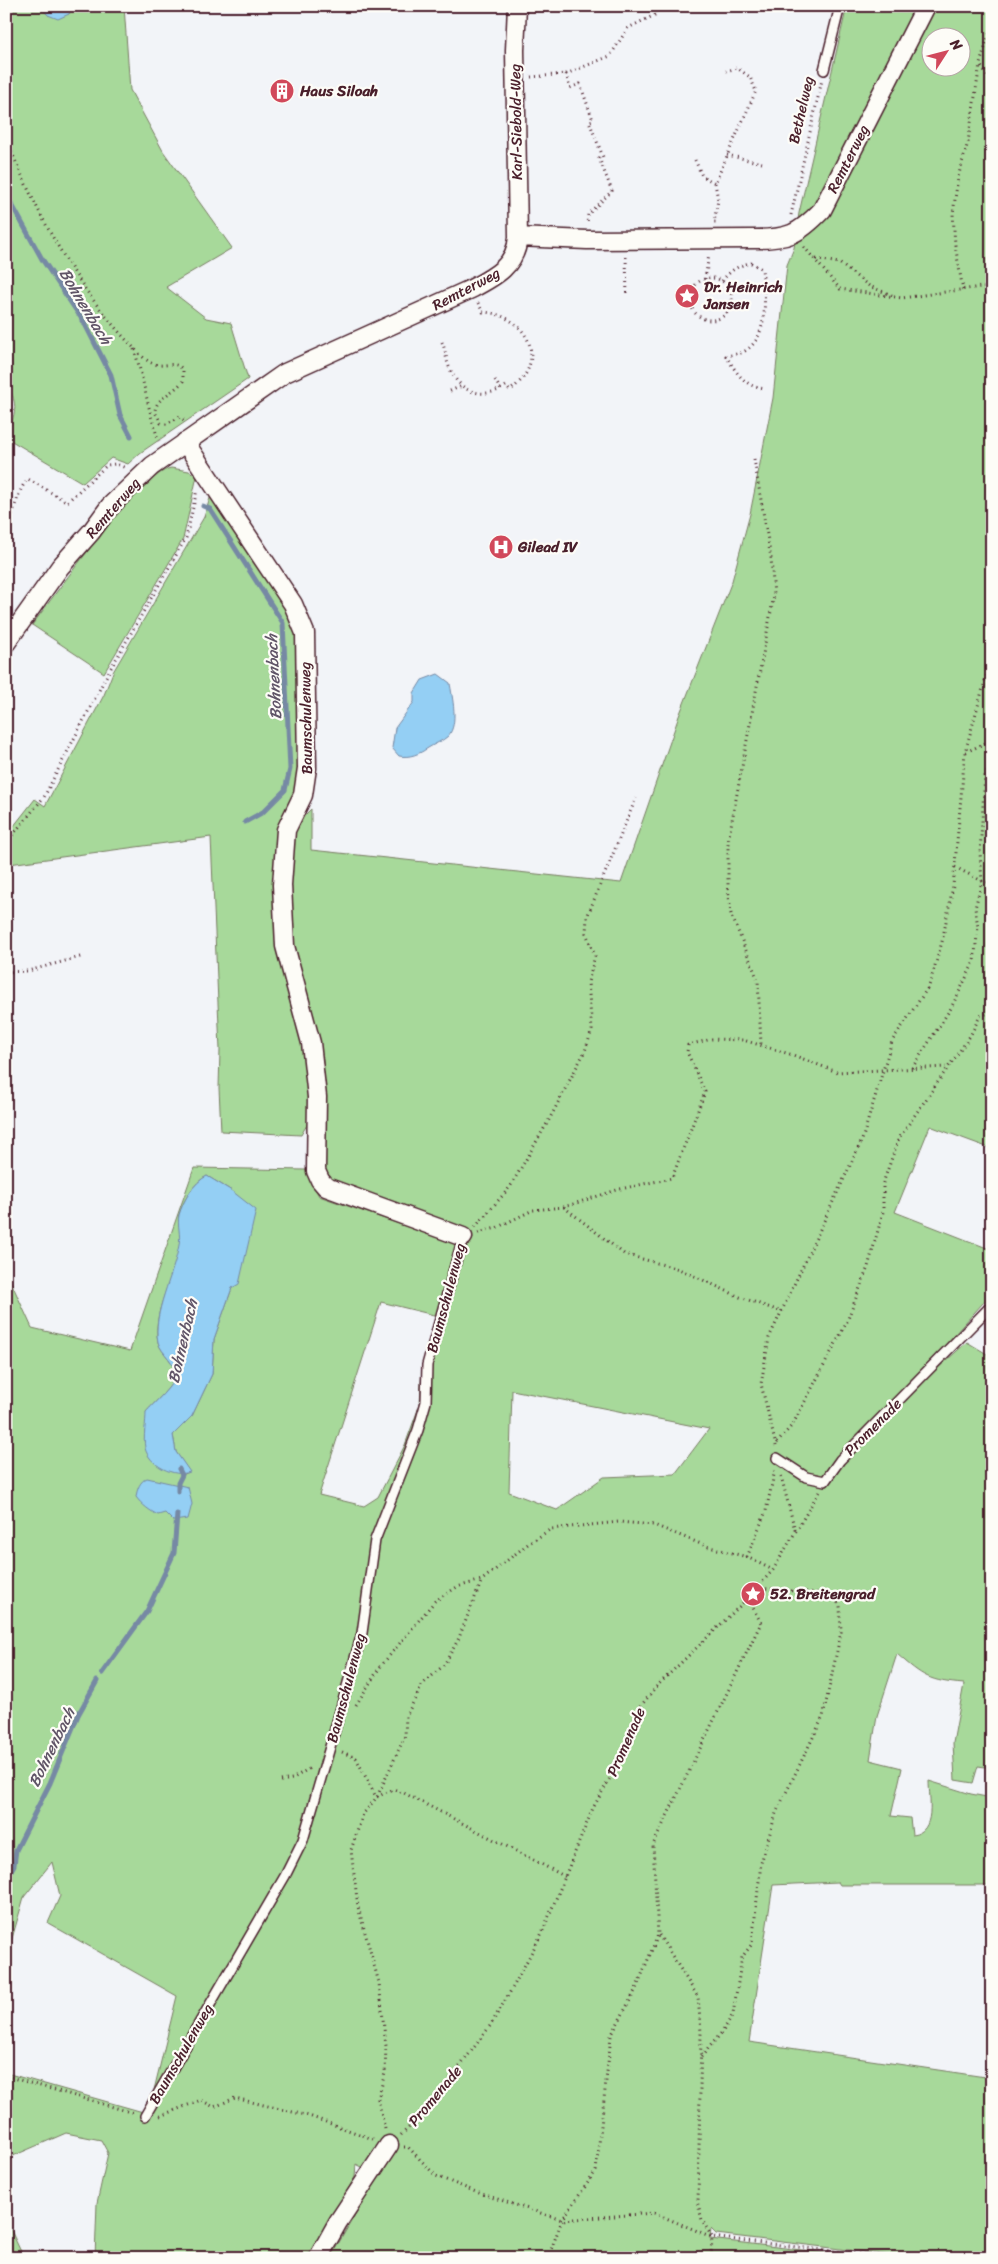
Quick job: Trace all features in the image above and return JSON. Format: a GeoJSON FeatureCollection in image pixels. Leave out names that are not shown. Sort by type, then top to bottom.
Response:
{"type":"FeatureCollection","features":[{"type":"Feature","properties":{"kind":"street","name":"Karl-Siebold-Weg"},"geometry":{"type":"LineString","coordinates":[[517,6],[518,237]]}},
{"type":"Feature","properties":{"kind":"street","name":"Remterweg"},"geometry":{"type":"LineString","coordinates":[[6,643],[60,567],[91,532],[110,506],[141,475],[268,383],[302,364],[471,289],[497,274],[511,261],[517,248],[518,237],[587,240],[713,230],[779,239],[794,235],[808,225],[822,210],[926,6]]}},
{"type":"Feature","properties":{"kind":"street","name":"Baumschulenweg"},"geometry":{"type":"LineString","coordinates":[[190,438],[206,475],[293,604],[305,633],[306,782],[286,830],[282,884],[285,946],[311,1043],[317,1097],[316,1171],[326,1187],[463,1237]]}},
{"type":"Feature","properties":{"kind":"street"},"geometry":{"type":"LineString","coordinates":[[318,2258],[338,2222],[389,2145]]}},
{"type":"Feature","properties":{"kind":"lane","name":"Bethelweg"},"geometry":{"type":"LineString","coordinates":[[824,70],[840,6]]}},
{"type":"Feature","properties":{"kind":"lane","name":"Baumschulenweg"},"geometry":{"type":"LineString","coordinates":[[145,2116],[285,1876],[302,1840],[362,1633],[374,1540],[418,1430],[426,1402],[427,1365],[463,1237]]}},
{"type":"Feature","properties":{"kind":"lane","name":"Promenade"},"geometry":{"type":"LineString","coordinates":[[825,1481],[840,1460],[992,1305]]}},
{"type":"Feature","properties":{"kind":"lane"},"geometry":{"type":"LineString","coordinates":[[777,1458],[806,1477],[825,1481]]}},
{"type":"Feature","properties":{"kind":"path"},"geometry":{"type":"LineString","coordinates":[[516,79],[566,74],[610,56],[628,28],[657,14],[653,6]]}},
{"type":"Feature","properties":{"kind":"path"},"geometry":{"type":"LineString","coordinates":[[963,290],[955,245],[953,214],[958,177],[968,142],[980,64],[992,24]]}},
{"type":"Feature","properties":{"kind":"path"},"geometry":{"type":"LineString","coordinates":[[980,64],[992,85]]}},
{"type":"Feature","properties":{"kind":"path"},"geometry":{"type":"LineString","coordinates":[[705,279],[718,200],[715,183],[756,90],[750,77],[737,68],[726,72]]}},
{"type":"Feature","properties":{"kind":"path","name":"Bethelweg"},"geometry":{"type":"LineString","coordinates":[[789,221],[824,70]]}},
{"type":"Feature","properties":{"kind":"path"},"geometry":{"type":"LineString","coordinates":[[566,74],[570,88],[580,84],[593,120],[589,121],[603,157],[599,158],[612,191],[588,214],[587,240]]}},
{"type":"Feature","properties":{"kind":"path"},"geometry":{"type":"LineString","coordinates":[[6,138],[20,174],[47,226],[101,308],[134,348],[152,363],[175,364],[183,370],[183,382],[173,392],[158,402],[155,412],[161,423],[166,424],[182,417],[190,438]]}},
{"type":"Feature","properties":{"kind":"path"},"geometry":{"type":"LineString","coordinates":[[727,155],[762,163]]}},
{"type":"Feature","properties":{"kind":"path"},"geometry":{"type":"LineString","coordinates":[[695,160],[702,176],[715,183]]}},
{"type":"Feature","properties":{"kind":"path"},"geometry":{"type":"LineString","coordinates":[[626,256],[627,296]]}},
{"type":"Feature","properties":{"kind":"path"},"geometry":{"type":"LineString","coordinates":[[902,298],[869,286],[839,263],[816,259],[840,289],[902,298],[981,287],[992,289]]}},
{"type":"Feature","properties":{"kind":"path"},"geometry":{"type":"LineString","coordinates":[[722,281],[730,272],[743,264],[751,262],[762,270],[763,316],[757,339],[745,351],[726,356],[739,375],[753,388],[766,389]]}},
{"type":"Feature","properties":{"kind":"path"},"geometry":{"type":"LineString","coordinates":[[705,279],[722,281],[732,297],[729,310],[719,319],[706,320],[694,313],[690,300],[694,287],[705,279]]}},
{"type":"Feature","properties":{"kind":"path"},"geometry":{"type":"LineString","coordinates":[[442,342],[450,370],[462,386],[484,395],[501,391],[507,386],[509,391],[517,386],[528,367],[530,346],[517,324],[500,314],[483,312],[471,289]]}},
{"type":"Feature","properties":{"kind":"path"},"geometry":{"type":"LineString","coordinates":[[134,348],[144,383],[148,408],[164,457]]}},
{"type":"Feature","properties":{"kind":"path"},"geometry":{"type":"LineString","coordinates":[[495,380],[501,391]]}},
{"type":"Feature","properties":{"kind":"path"},"geometry":{"type":"LineString","coordinates":[[450,391],[462,386]]}},
{"type":"Feature","properties":{"kind":"path"},"geometry":{"type":"LineString","coordinates":[[754,459],[771,558],[774,594],[728,842],[728,887],[731,914],[758,980],[761,1045]]}},
{"type":"Feature","properties":{"kind":"path"},"geometry":{"type":"LineString","coordinates":[[6,528],[12,518],[24,484],[28,479],[67,502],[107,465],[116,464],[141,475]]}},
{"type":"Feature","properties":{"kind":"path"},"geometry":{"type":"LineString","coordinates":[[6,843],[44,797],[108,673],[186,538],[198,488],[206,475]]}},
{"type":"Feature","properties":{"kind":"path"},"geometry":{"type":"LineString","coordinates":[[796,1534],[761,1384],[770,1338],[862,1140],[892,1040],[929,986],[942,942],[955,867],[965,752],[992,656]]}},
{"type":"Feature","properties":{"kind":"path"},"geometry":{"type":"LineString","coordinates":[[965,752],[992,740]]}},
{"type":"Feature","properties":{"kind":"path"},"geometry":{"type":"LineString","coordinates":[[912,1068],[952,1008],[974,962],[978,927],[975,908],[982,881],[980,853],[985,774],[992,762]]}},
{"type":"Feature","properties":{"kind":"path"},"geometry":{"type":"LineString","coordinates":[[463,1237],[481,1222],[510,1187],[549,1120],[585,1051],[592,1030],[588,982],[595,956],[586,933],[588,918],[636,798]]}},
{"type":"Feature","properties":{"kind":"path"},"geometry":{"type":"LineString","coordinates":[[955,867],[982,881],[992,883]]}},
{"type":"Feature","properties":{"kind":"path"},"geometry":{"type":"LineString","coordinates":[[6,972],[28,971],[84,956]]}},
{"type":"Feature","properties":{"kind":"path"},"geometry":{"type":"LineString","coordinates":[[776,1444],[793,1424],[846,1324],[868,1267],[882,1212],[883,1183],[899,1138],[946,1067],[970,1036],[980,1016],[992,1012]]}},
{"type":"Feature","properties":{"kind":"path"},"geometry":{"type":"LineString","coordinates":[[463,1237],[496,1228],[533,1210],[564,1207],[620,1189],[672,1178],[705,1092],[687,1052],[688,1045],[712,1039],[743,1040],[837,1072],[946,1067]]}},
{"type":"Feature","properties":{"kind":"path"},"geometry":{"type":"LineString","coordinates":[[564,1207],[624,1254],[652,1264],[679,1269],[740,1297],[782,1312]]}},
{"type":"Feature","properties":{"kind":"path"},"geometry":{"type":"LineString","coordinates":[[747,1557],[766,1511],[777,1458]]}},
{"type":"Feature","properties":{"kind":"path","name":"Promenade"},"geometry":{"type":"LineString","coordinates":[[389,2145],[422,2115],[490,2026],[542,1933],[593,1808],[618,1764],[640,1707],[657,1686],[748,1598],[773,1570],[796,1534],[825,1481]]}},
{"type":"Feature","properties":{"kind":"path"},"geometry":{"type":"LineString","coordinates":[[337,1722],[347,1717],[364,1696],[380,1667],[435,1601],[457,1587],[482,1580],[528,1544],[551,1529],[619,1522],[654,1525],[706,1546],[747,1557],[773,1570]]}},
{"type":"Feature","properties":{"kind":"path"},"geometry":{"type":"LineString","coordinates":[[389,2145],[378,2099],[385,2073],[386,2046],[379,1983],[358,1907],[351,1850],[363,1814],[377,1797],[405,1736],[406,1716],[423,1684],[444,1664],[458,1640],[482,1580]]}},
{"type":"Feature","properties":{"kind":"path"},"geometry":{"type":"LineString","coordinates":[[701,2057],[723,2031],[733,2014],[742,1957],[752,1944],[761,1864],[776,1813],[822,1717],[841,1632],[840,1605],[829,1594],[757,1588]]}},
{"type":"Feature","properties":{"kind":"path"},"geometry":{"type":"LineString","coordinates":[[548,2258],[562,2220],[596,2170],[611,2036],[636,1989],[658,1935],[653,1845],[760,1622],[748,1598]]}},
{"type":"Feature","properties":{"kind":"path"},"geometry":{"type":"LineString","coordinates":[[280,1781],[292,1779],[309,1770],[330,1748],[356,1758],[377,1797]]}},
{"type":"Feature","properties":{"kind":"path"},"geometry":{"type":"LineString","coordinates":[[377,1797],[393,1789],[402,1792],[566,1877]]}},
{"type":"Feature","properties":{"kind":"path"},"geometry":{"type":"LineString","coordinates":[[658,1935],[698,1998],[701,2057],[698,2204],[702,2220],[712,2237],[711,2258]]}},
{"type":"Feature","properties":{"kind":"path"},"geometry":{"type":"LineString","coordinates":[[6,2076],[145,2116],[162,2116],[201,2100],[214,2107],[235,2098],[309,2116],[389,2145],[408,2147],[436,2176],[476,2192],[562,2220],[654,2213],[712,2237],[892,2258]]}},
{"type":"Feature","properties":{"kind":"green space"},"geometry":{"type":"Polygon","coordinates":[[[6,6],[40,6],[48,15],[69,14],[72,6],[124,6],[130,90],[163,151],[232,248],[166,287],[206,318],[231,323],[248,379],[140,453],[128,464],[111,458],[83,483],[10,440],[7,433],[15,406],[6,380],[6,6]]]}},
{"type":"Feature","properties":{"kind":"green space"},"geometry":{"type":"Polygon","coordinates":[[[847,6],[992,6],[992,1149],[930,1126],[895,1212],[992,1250],[992,1293],[919,1374],[917,1387],[967,1342],[992,1357],[992,1768],[978,1766],[973,1783],[955,1780],[953,1743],[964,1684],[934,1679],[920,1673],[897,1654],[877,1716],[870,1760],[902,1768],[891,1816],[910,1818],[912,1835],[920,1833],[928,1821],[930,1814],[929,1781],[971,1794],[992,1798],[992,1885],[840,1885],[838,1882],[773,1885],[749,2042],[992,2078],[992,2258],[915,2258],[716,2234],[711,2229],[710,2239],[867,2258],[330,2258],[378,2175],[356,2164],[355,2177],[308,2258],[95,2258],[97,2203],[108,2153],[101,2140],[66,2133],[6,2159],[6,2073],[143,2112],[153,2094],[177,1996],[48,1923],[60,1896],[52,1862],[24,1897],[6,1959],[6,1271],[32,1328],[130,1351],[194,1168],[306,1170],[319,1196],[457,1244],[329,1184],[320,1169],[294,946],[290,846],[298,822],[311,809],[311,850],[621,883],[679,716],[732,581],[750,514],[773,398],[787,265],[794,248],[799,213],[847,6]],[[207,1176],[190,1192],[179,1215],[178,1221],[181,1238],[179,1251],[158,1316],[158,1342],[174,1366],[174,1380],[146,1412],[182,1475],[189,1472],[176,1452],[173,1435],[192,1416],[212,1374],[214,1339],[232,1288],[237,1197],[232,1191],[207,1176]],[[381,1302],[319,1495],[364,1506],[378,1497],[405,1445],[420,1404],[422,1366],[438,1316],[381,1302]],[[512,1390],[509,1492],[557,1510],[604,1477],[675,1474],[709,1429],[512,1390]]]}},
{"type":"Feature","properties":{"kind":"green space"},"geometry":{"type":"Polygon","coordinates":[[[171,468],[189,471],[197,476],[183,539],[104,673],[32,625],[119,512],[157,475],[171,468]]]}},
{"type":"Feature","properties":{"kind":"green space"},"geometry":{"type":"Polygon","coordinates":[[[211,495],[289,608],[298,635],[304,767],[277,888],[307,1044],[311,1118],[301,1135],[221,1131],[220,1050],[211,837],[9,864],[6,868],[6,836],[35,799],[45,806],[104,695],[113,672],[204,517],[211,495]]]}},
{"type":"Feature","properties":{"kind":"green space"},"geometry":{"type":"Polygon","coordinates":[[[6,2220],[23,2256],[24,2258],[6,2258],[6,2220]]]}},
{"type":"Feature","properties":{"kind":"water"},"geometry":{"type":"Polygon","coordinates":[[[40,6],[72,6],[69,14],[58,19],[48,15],[40,6]]]}},
{"type":"Feature","properties":{"kind":"water"},"geometry":{"type":"Polygon","coordinates":[[[438,674],[450,683],[454,710],[451,731],[446,738],[421,752],[411,756],[399,756],[392,748],[395,728],[414,702],[414,693],[422,680],[438,674]]]}},
{"type":"Feature","properties":{"kind":"water"},"geometry":{"type":"Polygon","coordinates":[[[207,1176],[232,1191],[256,1210],[239,1284],[232,1288],[214,1339],[212,1374],[192,1416],[173,1435],[176,1452],[190,1472],[177,1473],[163,1469],[151,1460],[147,1454],[144,1439],[146,1412],[174,1380],[174,1366],[158,1342],[158,1319],[179,1245],[179,1215],[193,1187],[207,1176]]]}},
{"type":"Feature","properties":{"kind":"water"},"geometry":{"type":"Polygon","coordinates":[[[147,1478],[188,1487],[192,1504],[188,1519],[173,1521],[165,1513],[158,1515],[141,1503],[136,1497],[137,1491],[141,1483],[147,1478]]]}},
{"type":"Feature","properties":{"kind":"waterway","name":"Bohnenbach"},"geometry":{"type":"LineString","coordinates":[[6,194],[42,259],[84,322],[111,375],[120,415],[131,436]]}},
{"type":"Feature","properties":{"kind":"waterway","name":"Bohnenbach"},"geometry":{"type":"LineString","coordinates":[[203,506],[210,509],[283,623],[290,769],[285,790],[263,812],[245,822]]}},
{"type":"Feature","properties":{"kind":"waterway","name":"Bohnenbach"},"geometry":{"type":"LineString","coordinates":[[178,1491],[178,1483],[182,1475],[179,1469]]}},
{"type":"Feature","properties":{"kind":"waterway","name":"Bohnenbach"},"geometry":{"type":"LineString","coordinates":[[102,1673],[147,1611],[174,1553],[177,1514]]}},
{"type":"Feature","properties":{"kind":"waterway","name":"Bohnenbach"},"geometry":{"type":"LineString","coordinates":[[6,1879],[14,1865],[16,1850],[50,1783],[78,1715],[97,1681]]}},
{"type":"Feature","properties":{"kind":"place","name":"Haus Siloah"},"geometry":{"type":"Point","coordinates":[282,91]}},
{"type":"Feature","properties":{"kind":"place","name":"Dr. Heinrich Jansen"},"geometry":{"type":"Point","coordinates":[687,296]}},
{"type":"Feature","properties":{"kind":"place","name":"Gilead IV"},"geometry":{"type":"Point","coordinates":[501,547]}},
{"type":"Feature","properties":{"kind":"place","name":"52. Breitengrad"},"geometry":{"type":"Point","coordinates":[753,1594]}}]}
